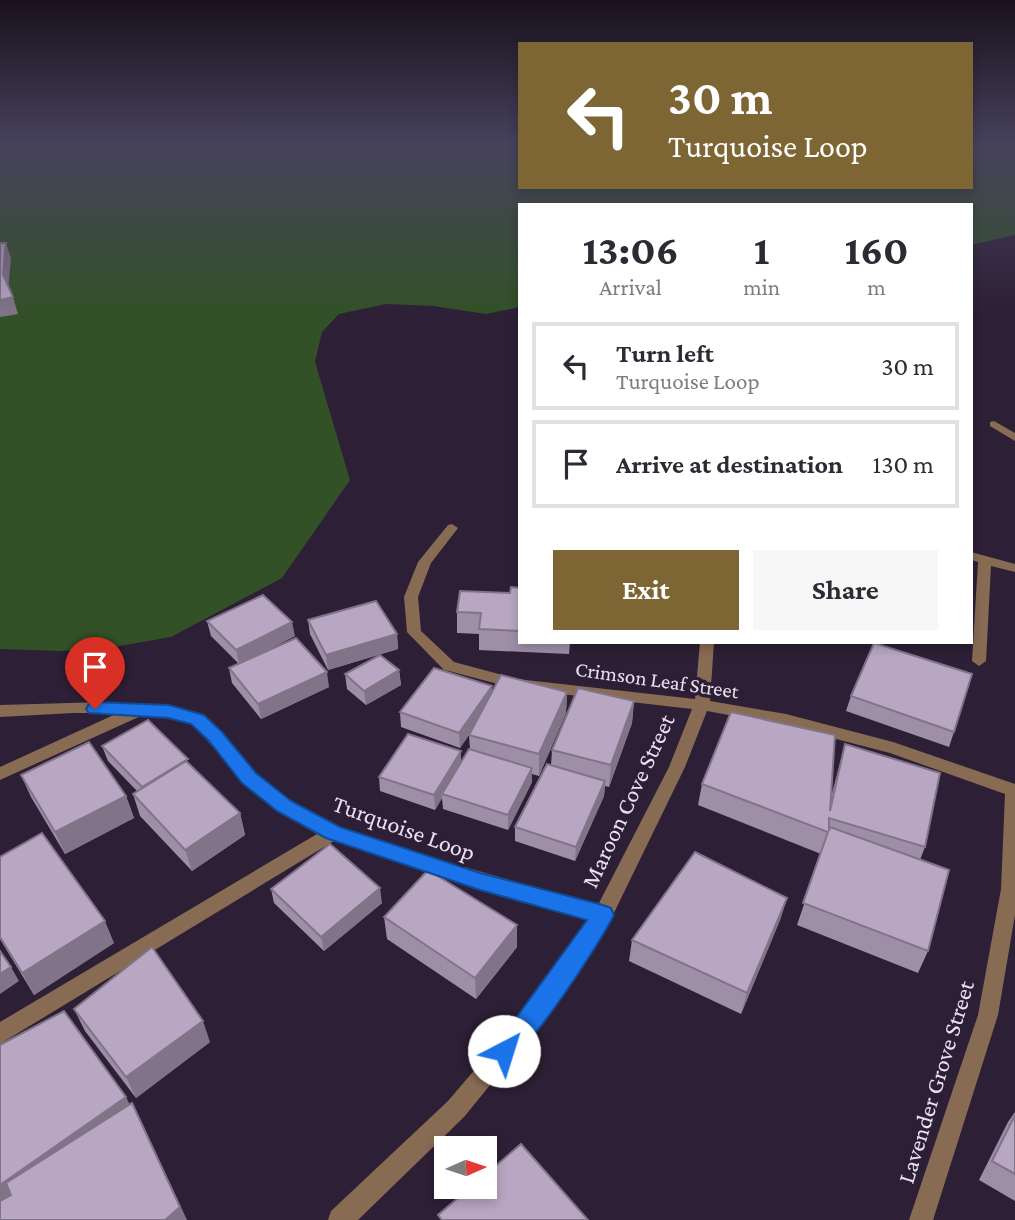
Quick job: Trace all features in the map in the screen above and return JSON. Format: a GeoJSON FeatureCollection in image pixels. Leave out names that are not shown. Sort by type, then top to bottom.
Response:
{"type":"FeatureCollection","features":[{"type":"Feature","properties":{"kind":"street"},"geometry":{"type":"LineString","coordinates":[[994,424],[1015,438]]}},
{"type":"Feature","properties":{"kind":"street","name":"Crimson Leaf Street"},"geometry":{"type":"LineString","coordinates":[[452,527],[425,562],[411,597],[414,632],[449,666],[517,684],[702,705],[786,720],[893,748],[1014,791]]}},
{"type":"Feature","properties":{"kind":"street"},"geometry":{"type":"LineString","coordinates":[[979,661],[978,558],[1015,568]]}},
{"type":"Feature","properties":{"kind":"street","name":"Maroon Cove Street"},"geometry":{"type":"LineString","coordinates":[[340,1220],[456,1109],[536,1013],[603,915],[677,767],[702,705],[708,644]]}},
{"type":"Feature","properties":{"kind":"street","name":"Turquoise Loop"},"geometry":{"type":"LineString","coordinates":[[0,711],[25,708],[141,709],[169,711],[197,720],[216,736],[249,778],[284,806],[333,833],[480,881],[603,915]]}},
{"type":"Feature","properties":{"kind":"street"},"geometry":{"type":"LineString","coordinates":[[0,774],[141,709]]}},
{"type":"Feature","properties":{"kind":"street","name":"Lavender Grove Street"},"geometry":{"type":"LineString","coordinates":[[921,1220],[988,1015],[1010,890],[1014,791]]}},
{"type":"Feature","properties":{"kind":"street"},"geometry":{"type":"LineString","coordinates":[[0,1034],[333,833]]}},
{"type":"Feature","properties":{"kind":"green space"},"geometry":{"type":"Polygon","coordinates":[[[0,202],[1015,202],[1015,235],[973,245],[973,203],[518,203],[518,307],[486,314],[433,306],[386,304],[339,314],[322,332],[315,362],[350,480],[282,578],[171,637],[108,648],[61,651],[0,649],[0,202]]]}},
{"type":"Feature","properties":{"kind":"building"},"geometry":{"type":"Polygon","coordinates":[[[0,243],[6,243],[3,274],[13,297],[0,300],[0,243]]]}},
{"type":"Feature","properties":{"kind":"building"},"geometry":{"type":"Polygon","coordinates":[[[511,587],[518,588],[518,631],[479,629],[481,613],[457,612],[460,591],[510,593],[511,587]]]}},
{"type":"Feature","properties":{"kind":"building"},"geometry":{"type":"Polygon","coordinates":[[[263,595],[292,622],[236,650],[207,621],[263,595]]]}},
{"type":"Feature","properties":{"kind":"building"},"geometry":{"type":"Polygon","coordinates":[[[376,601],[397,634],[326,655],[308,620],[376,601]]]}},
{"type":"Feature","properties":{"kind":"building"},"geometry":{"type":"Polygon","coordinates":[[[296,638],[327,672],[258,704],[229,668],[296,638]]]}},
{"type":"Feature","properties":{"kind":"building"},"geometry":{"type":"Polygon","coordinates":[[[874,644],[972,674],[954,732],[851,696],[874,644]]]}},
{"type":"Feature","properties":{"kind":"building"},"geometry":{"type":"Polygon","coordinates":[[[380,655],[399,670],[364,691],[345,674],[380,655]]]}},
{"type":"Feature","properties":{"kind":"building"},"geometry":{"type":"Polygon","coordinates":[[[434,668],[492,686],[459,733],[400,712],[434,668]]]}},
{"type":"Feature","properties":{"kind":"building"},"geometry":{"type":"Polygon","coordinates":[[[501,675],[567,692],[539,754],[469,735],[501,675]]]}},
{"type":"Feature","properties":{"kind":"building"},"geometry":{"type":"Polygon","coordinates":[[[578,688],[634,701],[611,765],[552,750],[578,688]]]}},
{"type":"Feature","properties":{"kind":"building"},"geometry":{"type":"Polygon","coordinates":[[[731,712],[835,735],[830,811],[845,744],[940,773],[925,847],[829,818],[829,831],[830,827],[949,870],[928,951],[803,903],[828,832],[702,784],[731,712]]]}},
{"type":"Feature","properties":{"kind":"building"},"geometry":{"type":"Polygon","coordinates":[[[148,720],[188,759],[142,787],[102,746],[148,720]]]}},
{"type":"Feature","properties":{"kind":"building"},"geometry":{"type":"Polygon","coordinates":[[[408,734],[461,751],[434,795],[379,777],[408,734]]]}},
{"type":"Feature","properties":{"kind":"building"},"geometry":{"type":"Polygon","coordinates":[[[89,742],[126,796],[55,832],[21,775],[89,742]]]}},
{"type":"Feature","properties":{"kind":"building"},"geometry":{"type":"Polygon","coordinates":[[[469,749],[532,768],[508,815],[442,794],[469,749]]]}},
{"type":"Feature","properties":{"kind":"building"},"geometry":{"type":"Polygon","coordinates":[[[186,761],[240,813],[185,850],[133,794],[186,761]]]}},
{"type":"Feature","properties":{"kind":"building"},"geometry":{"type":"Polygon","coordinates":[[[547,764],[605,781],[576,847],[515,827],[547,764]]]}},
{"type":"Feature","properties":{"kind":"building"},"geometry":{"type":"Polygon","coordinates":[[[42,833],[105,921],[22,973],[0,937],[0,857],[42,833]]]}},
{"type":"Feature","properties":{"kind":"building"},"geometry":{"type":"Polygon","coordinates":[[[330,844],[380,888],[321,937],[271,889],[330,844]]]}},
{"type":"Feature","properties":{"kind":"building"},"geometry":{"type":"Polygon","coordinates":[[[695,852],[787,898],[747,993],[632,940],[695,852]]]}},
{"type":"Feature","properties":{"kind":"building"},"geometry":{"type":"Polygon","coordinates":[[[428,870],[517,925],[475,978],[384,917],[428,870]]]}},
{"type":"Feature","properties":{"kind":"building"},"geometry":{"type":"Polygon","coordinates":[[[152,947],[203,1021],[126,1077],[74,1009],[152,947]]]}},
{"type":"Feature","properties":{"kind":"building"},"geometry":{"type":"Polygon","coordinates":[[[0,951],[11,967],[0,974],[0,951]]]}},
{"type":"Feature","properties":{"kind":"building"},"geometry":{"type":"Polygon","coordinates":[[[64,1011],[126,1097],[0,1185],[0,1045],[64,1011]]]}},
{"type":"Feature","properties":{"kind":"building"},"geometry":{"type":"Polygon","coordinates":[[[132,1103],[180,1207],[165,1220],[0,1220],[0,1201],[11,1195],[6,1183],[132,1103]]]}},
{"type":"Feature","properties":{"kind":"building"},"geometry":{"type":"Polygon","coordinates":[[[1015,1115],[1015,1174],[992,1161],[1015,1115]]]}},
{"type":"Feature","properties":{"kind":"building"},"geometry":{"type":"Polygon","coordinates":[[[521,1144],[588,1220],[442,1220],[438,1215],[457,1199],[497,1199],[497,1165],[521,1144]]]}},
{"type":"Feature","properties":{"kind":"route"},"geometry":{"type":"LineString","coordinates":[[95,709],[169,711],[197,720],[216,736],[249,778],[284,806],[333,833],[480,881],[603,915],[536,1013],[504,1051]]}}]}
